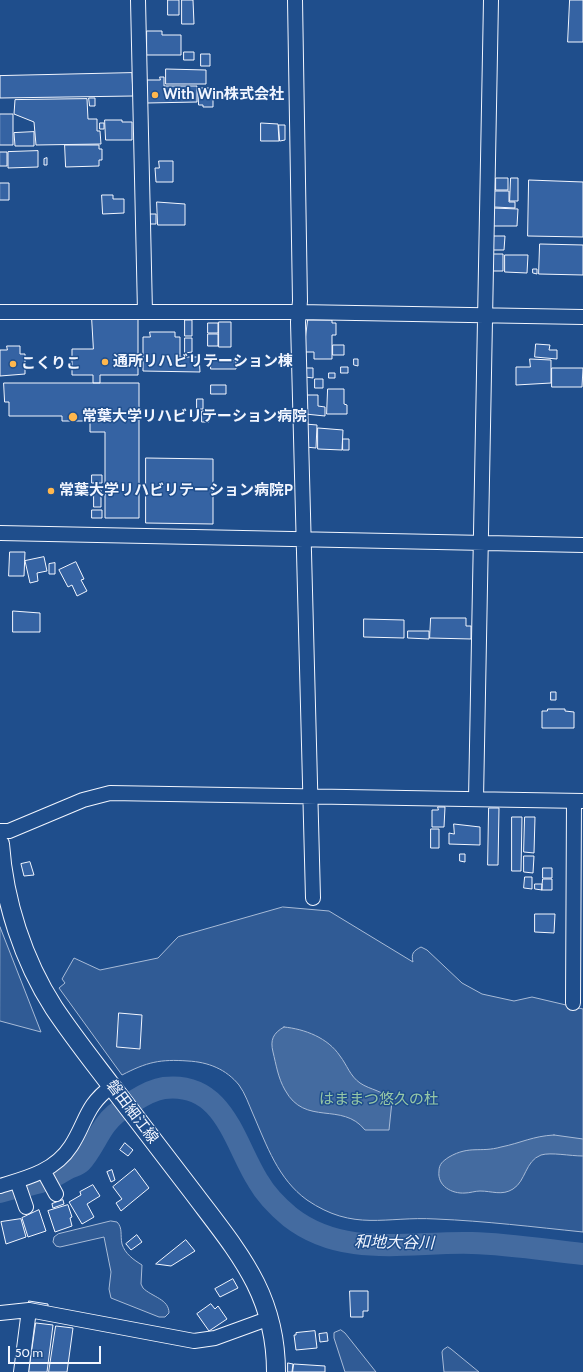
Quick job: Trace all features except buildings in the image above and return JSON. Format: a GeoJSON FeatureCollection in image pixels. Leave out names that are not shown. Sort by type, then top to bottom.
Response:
{"type":"FeatureCollection","features":[{"type":"Feature","properties":{"kind":"main road","name":"磐田細江線"},"geometry":{"type":"LineString","coordinates":[[0,844],[4,874],[13,914],[34,971],[61,1018],[248,1267],[262,1295],[270,1318],[275,1341],[276,1372]]}},
{"type":"Feature","properties":{"kind":"street"},"geometry":{"type":"LineString","coordinates":[[138,0],[145,312]]}},
{"type":"Feature","properties":{"kind":"street"},"geometry":{"type":"LineString","coordinates":[[295,0],[299,312],[313,898]]}},
{"type":"Feature","properties":{"kind":"street"},"geometry":{"type":"LineString","coordinates":[[476,799],[491,0]]}},
{"type":"Feature","properties":{"kind":"street"},"geometry":{"type":"LineString","coordinates":[[0,312],[299,312],[583,317]]}},
{"type":"Feature","properties":{"kind":"street"},"geometry":{"type":"LineString","coordinates":[[0,533],[583,545]]}},
{"type":"Feature","properties":{"kind":"street"},"geometry":{"type":"LineString","coordinates":[[0,831],[9,831],[83,800],[110,793],[579,801],[579,848],[573,1003]]}},
{"type":"Feature","properties":{"kind":"street"},"geometry":{"type":"LineString","coordinates":[[0,1186],[44,1172],[59,1160],[71,1146],[90,1107],[101,1094],[115,1091]]}},
{"type":"Feature","properties":{"kind":"street"},"geometry":{"type":"LineString","coordinates":[[44,1172],[56,1194]]}},
{"type":"Feature","properties":{"kind":"street"},"geometry":{"type":"LineString","coordinates":[[17,1181],[26,1207]]}},
{"type":"Feature","properties":{"kind":"street"},"geometry":{"type":"LineString","coordinates":[[22,1372],[29,1310]]}},
{"type":"Feature","properties":{"kind":"street"},"geometry":{"type":"LineString","coordinates":[[0,1313],[29,1310],[194,1341],[215,1338],[270,1318]]}},
{"type":"Feature","properties":{"kind":"green space","name":"はままつ悠久の杜"},"geometry":{"type":"Polygon","coordinates":[[[283,907],[329,911],[413,962],[413,953],[421,947],[427,950],[462,983],[482,994],[514,1001],[532,997],[583,1009],[583,1232],[510,1224],[454,1220],[355,1219],[340,1216],[324,1210],[297,1192],[281,1172],[274,1161],[243,1092],[234,1079],[216,1067],[188,1061],[154,1062],[122,1075],[59,988],[65,983],[62,979],[74,958],[100,970],[158,958],[178,937],[283,907]]]}},
{"type":"Feature","properties":{"kind":"green space"},"geometry":{"type":"Polygon","coordinates":[[[0,927],[41,1032],[0,1021],[0,927]]]}},
{"type":"Feature","properties":{"kind":"green space"},"geometry":{"type":"Polygon","coordinates":[[[111,1221],[119,1224],[122,1244],[125,1251],[142,1265],[141,1284],[143,1288],[166,1304],[169,1313],[165,1317],[159,1317],[111,1298],[109,1289],[111,1272],[104,1237],[60,1247],[56,1246],[53,1242],[54,1237],[58,1234],[111,1221]]]}},
{"type":"Feature","properties":{"kind":"green space"},"geometry":{"type":"Polygon","coordinates":[[[341,1330],[376,1372],[345,1372],[334,1338],[334,1333],[341,1330]]]}},
{"type":"Feature","properties":{"kind":"green space"},"geometry":{"type":"Polygon","coordinates":[[[448,1347],[479,1372],[444,1372],[442,1352],[448,1347]]]}},
{"type":"Feature","properties":{"kind":"shaded area"},"geometry":{"type":"Polygon","coordinates":[[[284,1027],[308,1032],[323,1039],[335,1050],[351,1074],[360,1083],[389,1098],[392,1101],[389,1130],[365,1130],[356,1121],[335,1114],[303,1108],[293,1101],[285,1090],[281,1081],[272,1048],[273,1037],[284,1027]]]}},
{"type":"Feature","properties":{"kind":"shaded area"},"geometry":{"type":"Polygon","coordinates":[[[554,1135],[583,1139],[583,1156],[555,1154],[541,1155],[532,1162],[521,1181],[513,1189],[505,1192],[497,1193],[480,1191],[460,1193],[446,1188],[440,1181],[439,1169],[443,1161],[456,1153],[469,1150],[494,1149],[540,1137],[554,1135]]]}},
{"type":"Feature","properties":{"kind":"waterway","name":"和地大谷川"},"geometry":{"type":"LineString","coordinates":[[0,1192],[44,1181],[78,1164],[88,1154],[110,1119],[124,1107],[157,1090],[164,1088],[184,1088],[201,1094],[214,1104],[234,1133],[258,1181],[265,1191],[290,1217],[311,1230],[332,1238],[355,1243],[378,1245],[472,1243],[583,1254]]}},
{"type":"Feature","properties":{"kind":"place","name":"With Win株式会社"},"geometry":{"type":"Point","coordinates":[155,95]}},
{"type":"Feature","properties":{"kind":"place","name":"通所リハビリテーション棟"},"geometry":{"type":"Point","coordinates":[105,362]}},
{"type":"Feature","properties":{"kind":"place","name":"こくりこ"},"geometry":{"type":"Point","coordinates":[13,364]}},
{"type":"Feature","properties":{"kind":"place","name":"常葉大学リハビリテーション病院"},"geometry":{"type":"Point","coordinates":[73,417]}},
{"type":"Feature","properties":{"kind":"place","name":"常葉大学リハビリテーション病院P"},"geometry":{"type":"Point","coordinates":[51,491]}}]}
